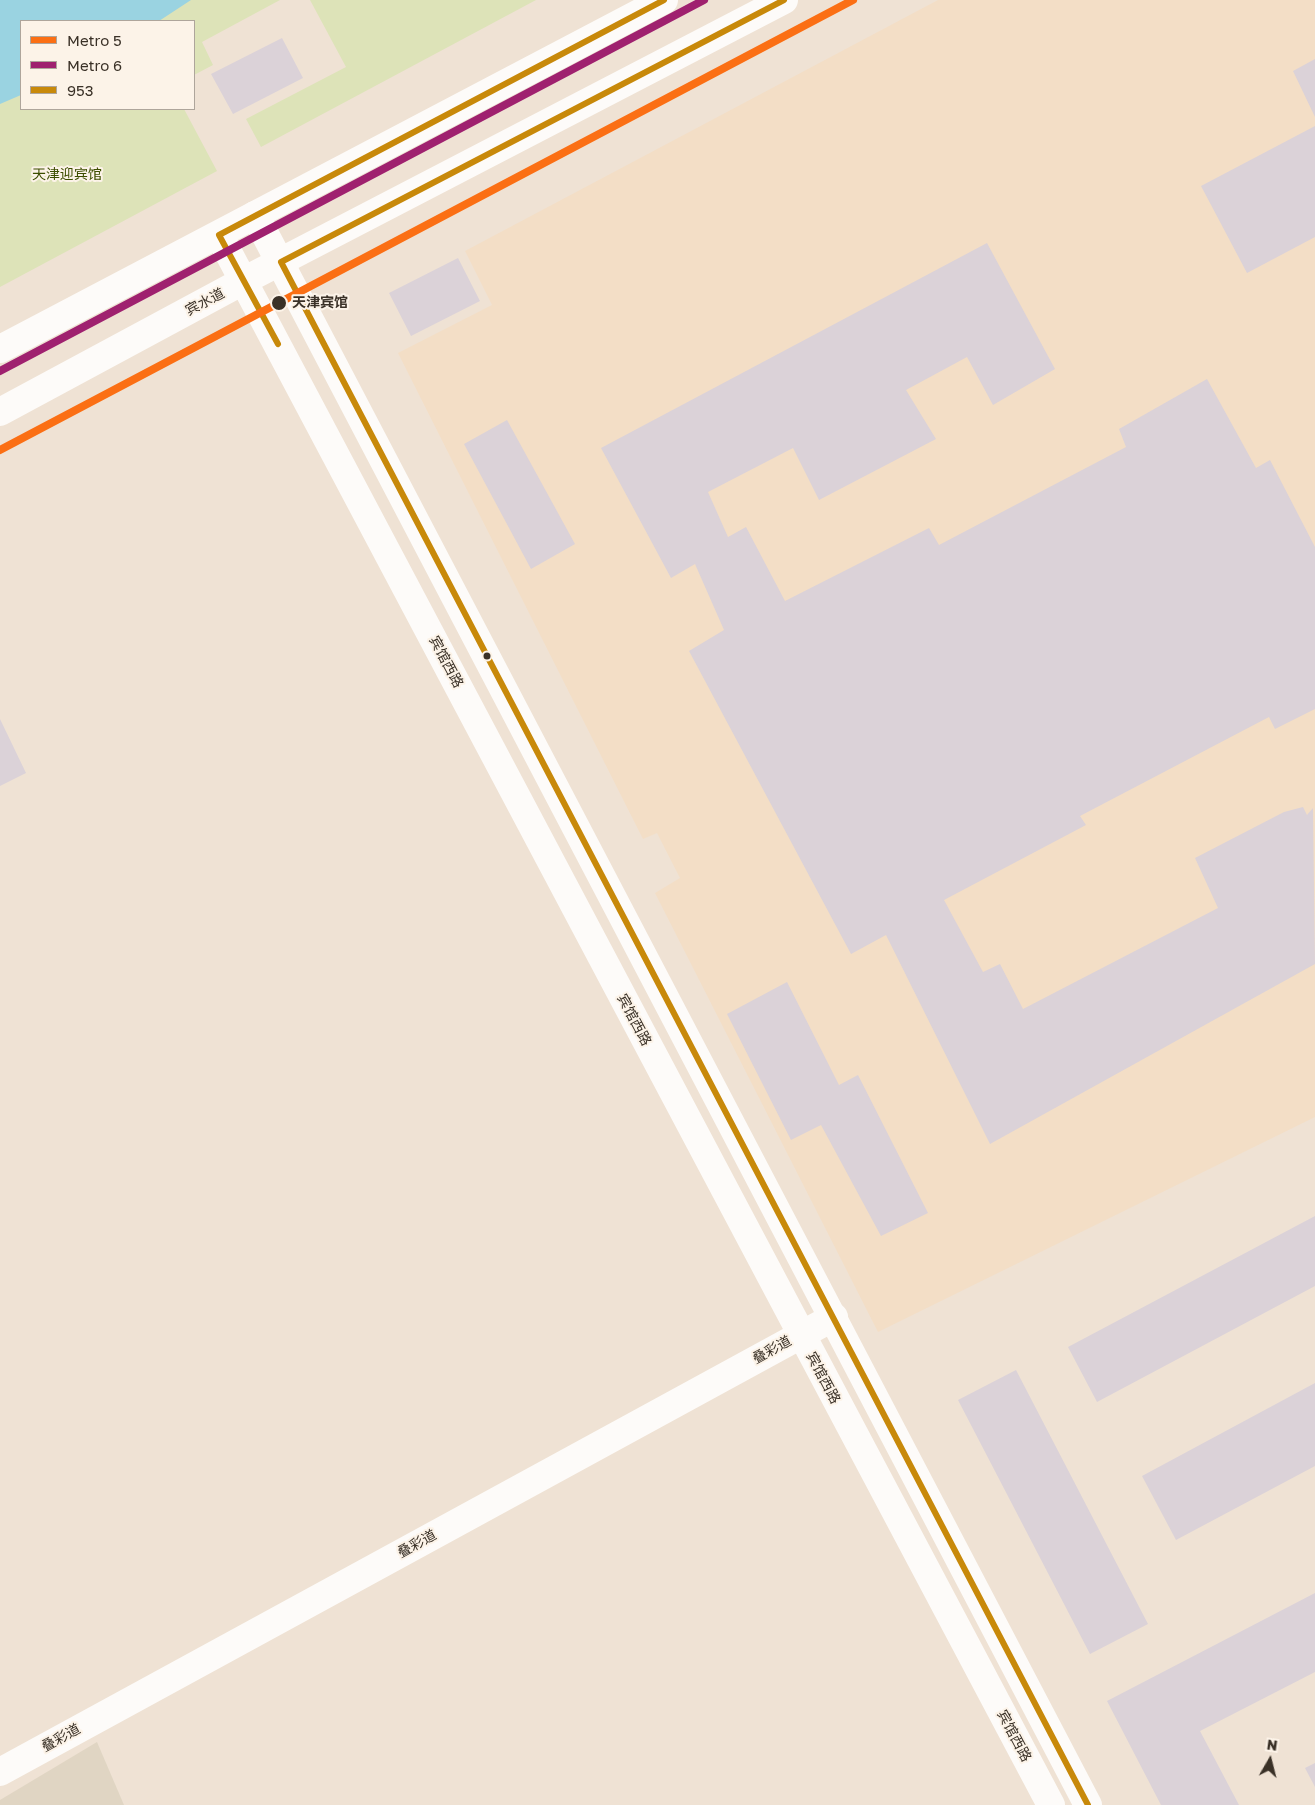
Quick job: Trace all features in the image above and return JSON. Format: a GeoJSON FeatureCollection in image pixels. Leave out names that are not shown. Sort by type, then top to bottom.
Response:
{"type":"FeatureCollection","features":[{"type":"Feature","properties":{"kind":"main road"},"geometry":{"type":"LineString","coordinates":[[0,349],[664,0]]}},
{"type":"Feature","properties":{"kind":"main road","name":"宾水道"},"geometry":{"type":"LineString","coordinates":[[0,412],[245,280],[784,0]]}},
{"type":"Feature","properties":{"kind":"main road"},"geometry":{"type":"LineString","coordinates":[[255,215],[1088,1805]]}},
{"type":"Feature","properties":{"kind":"main road","name":"宾馆西路"},"geometry":{"type":"LineString","coordinates":[[219,235],[245,280],[800,1335],[1051,1805]]}},
{"type":"Feature","properties":{"kind":"main road","name":"叠彩道"},"geometry":{"type":"LineString","coordinates":[[0,1772],[834,1317]]}},
{"type":"Feature","properties":{"kind":"shaded area"},"geometry":{"type":"Polygon","coordinates":[[[938,0],[1315,0],[1315,1117],[878,1332],[655,893],[680,878],[657,833],[643,839],[398,353],[492,305],[465,251],[938,0]]]}},
{"type":"Feature","properties":{"kind":"shaded area"},"geometry":{"type":"Polygon","coordinates":[[[97,1742],[124,1805],[0,1805],[0,1800],[97,1742]]]}},
{"type":"Feature","properties":{"kind":"green space","name":"天津迎宾馆"},"geometry":{"type":"Polygon","coordinates":[[[0,0],[280,0],[202,42],[213,65],[195,74],[195,20],[20,20],[20,110],[185,110],[217,171],[0,287],[0,0]]]}},
{"type":"Feature","properties":{"kind":"green space"},"geometry":{"type":"Polygon","coordinates":[[[310,0],[536,0],[261,147],[246,119],[346,67],[310,0]]]}},
{"type":"Feature","properties":{"kind":"water"},"geometry":{"type":"Polygon","coordinates":[[[0,0],[191,0],[161,20],[20,20],[20,95],[0,104],[0,0]]]}},
{"type":"Feature","properties":{"kind":"building"},"geometry":{"type":"Polygon","coordinates":[[[282,38],[303,78],[233,114],[211,74],[282,38]]]}},
{"type":"Feature","properties":{"kind":"building"},"geometry":{"type":"Polygon","coordinates":[[[1315,59],[1315,117],[1293,71],[1315,59]]]}},
{"type":"Feature","properties":{"kind":"building"},"geometry":{"type":"Polygon","coordinates":[[[1315,126],[1315,237],[1247,273],[1201,186],[1315,126]]]}},
{"type":"Feature","properties":{"kind":"building"},"geometry":{"type":"Polygon","coordinates":[[[987,243],[1055,369],[993,405],[967,357],[906,390],[936,439],[819,500],[793,448],[708,492],[728,537],[746,527],[785,601],[929,528],[939,545],[1126,447],[1119,429],[1207,379],[1256,468],[1270,460],[1315,547],[1315,709],[1275,729],[1269,717],[1080,816],[1086,825],[944,900],[983,972],[1000,964],[1023,1009],[1218,908],[1195,858],[1284,812],[1303,807],[1307,815],[1313,808],[1315,964],[990,1144],[886,935],[851,954],[689,651],[724,630],[695,564],[671,578],[601,448],[987,243]]]}},
{"type":"Feature","properties":{"kind":"building"},"geometry":{"type":"Polygon","coordinates":[[[458,258],[480,301],[411,336],[389,293],[458,258]]]}},
{"type":"Feature","properties":{"kind":"building"},"geometry":{"type":"Polygon","coordinates":[[[507,420],[575,544],[531,569],[464,444],[507,420]]]}},
{"type":"Feature","properties":{"kind":"building"},"geometry":{"type":"Polygon","coordinates":[[[0,719],[26,773],[0,786],[0,719]]]}},
{"type":"Feature","properties":{"kind":"building"},"geometry":{"type":"Polygon","coordinates":[[[787,982],[839,1085],[858,1075],[928,1213],[881,1236],[821,1125],[791,1140],[727,1014],[787,982]]]}},
{"type":"Feature","properties":{"kind":"building"},"geometry":{"type":"Polygon","coordinates":[[[1315,1216],[1315,1286],[1097,1402],[1068,1347],[1315,1216]]]}},
{"type":"Feature","properties":{"kind":"building"},"geometry":{"type":"Polygon","coordinates":[[[1016,1370],[1148,1624],[1090,1654],[958,1400],[1016,1370]]]}},
{"type":"Feature","properties":{"kind":"building"},"geometry":{"type":"Polygon","coordinates":[[[1315,1383],[1315,1466],[1176,1540],[1142,1476],[1315,1383]]]}},
{"type":"Feature","properties":{"kind":"building"},"geometry":{"type":"Polygon","coordinates":[[[1315,1593],[1315,1672],[1200,1731],[1239,1805],[1161,1805],[1107,1701],[1315,1593]]]}},
{"type":"Feature","properties":{"kind":"building"},"geometry":{"type":"Polygon","coordinates":[[[1315,1763],[1315,1787],[1305,1768],[1315,1763]]]}},
{"type":"Feature","properties":{"kind":"metro line","name":"6"},"geometry":{"type":"LineString","coordinates":[[0,371],[704,0]]}},
{"type":"Feature","properties":{"kind":"metro line","name":"5"},"geometry":{"type":"LineString","coordinates":[[0,450],[853,0]]}},
{"type":"Feature","properties":{"kind":"transit line","name":"953"},"geometry":{"type":"LineString","coordinates":[[278,344],[219,235],[664,0]]}},
{"type":"Feature","properties":{"kind":"transit line","name":"953"},"geometry":{"type":"LineString","coordinates":[[784,0],[281,262],[1088,1805]]}},
{"type":"Feature","properties":{"kind":"place","name":"天津宾馆"},"geometry":{"type":"Point","coordinates":[279,303]}}]}
